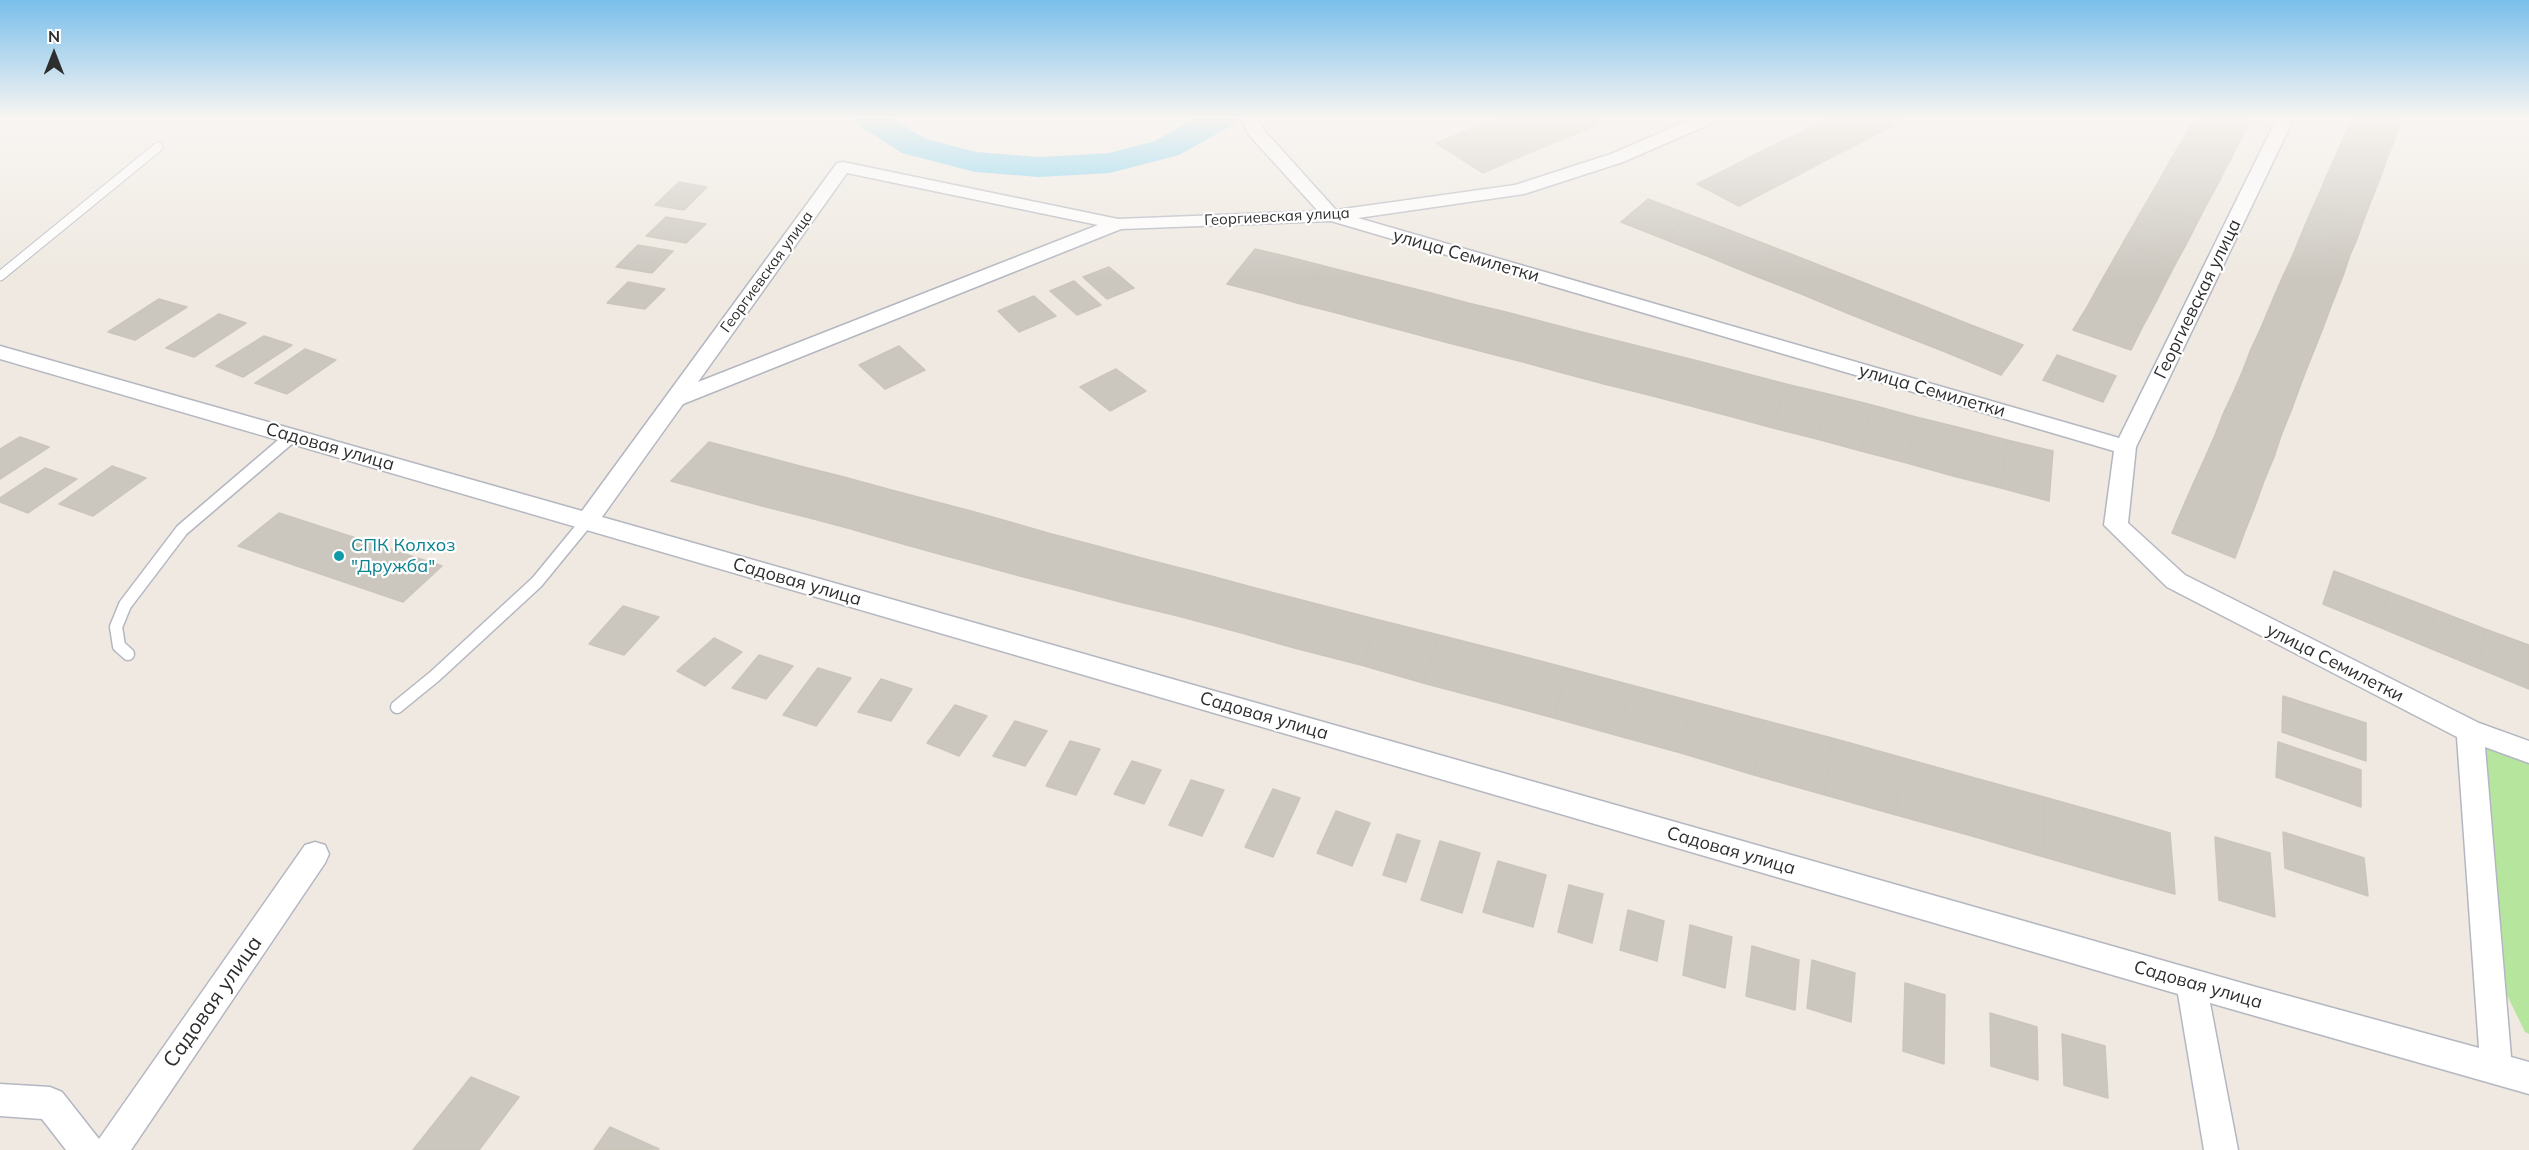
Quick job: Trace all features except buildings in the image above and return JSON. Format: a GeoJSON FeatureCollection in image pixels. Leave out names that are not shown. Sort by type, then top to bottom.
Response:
{"type":"FeatureCollection","features":[{"type":"Feature","properties":{"kind":"street","name":"Георгиевская улица"},"geometry":{"type":"LineString","coordinates":[[587,521],[840,172]]}},
{"type":"Feature","properties":{"kind":"street","name":"Георгиевская улица"},"geometry":{"type":"LineString","coordinates":[[866,172],[1118,224],[1332,216],[1518,190],[1575,172]]}},
{"type":"Feature","properties":{"kind":"street"},"geometry":{"type":"LineString","coordinates":[[1293,172],[1332,216]]}},
{"type":"Feature","properties":{"kind":"street","name":"Георгиевская улица"},"geometry":{"type":"LineString","coordinates":[[2125,447],[2260,172]]}},
{"type":"Feature","properties":{"kind":"street","name":"улица Семилетки"},"geometry":{"type":"LineString","coordinates":[[1332,216],[2125,447],[2116,525],[2176,581],[2470,731],[2529,752]]}},
{"type":"Feature","properties":{"kind":"street","name":"Георгиевская улица"},"geometry":{"type":"LineString","coordinates":[[673,400],[1118,224]]}},
{"type":"Feature","properties":{"kind":"street","name":"Садовая улица"},"geometry":{"type":"LineString","coordinates":[[0,352],[2191,983],[2529,1078]]}},
{"type":"Feature","properties":{"kind":"street"},"geometry":{"type":"LineString","coordinates":[[2470,731],[2496,1069]]}},
{"type":"Feature","properties":{"kind":"street","name":"Садовая улица"},"geometry":{"type":"LineString","coordinates":[[111,1150],[315,854]]}},
{"type":"Feature","properties":{"kind":"street"},"geometry":{"type":"LineString","coordinates":[[2191,983],[2221,1150]]}},
{"type":"Feature","properties":{"kind":"street"},"geometry":{"type":"LineString","coordinates":[[0,1100],[50,1103],[87,1150]]}},
{"type":"Feature","properties":{"kind":"lane"},"geometry":{"type":"LineString","coordinates":[[0,276],[128,172]]}},
{"type":"Feature","properties":{"kind":"lane"},"geometry":{"type":"LineString","coordinates":[[128,654],[119,646],[116,627],[125,605],[182,530],[292,436]]}},
{"type":"Feature","properties":{"kind":"lane"},"geometry":{"type":"LineString","coordinates":[[397,706],[435,676],[537,582],[587,521]]}},
{"type":"Feature","properties":{"kind":"green space"},"geometry":{"type":"Polygon","coordinates":[[[2476,741],[2529,747],[2529,1034],[2525,1032],[2504,989],[2476,741]]]}},
{"type":"Feature","properties":{"kind":"place","name":"СПК Колхоз \"Дружба\""},"geometry":{"type":"Point","coordinates":[339,556]}}]}
